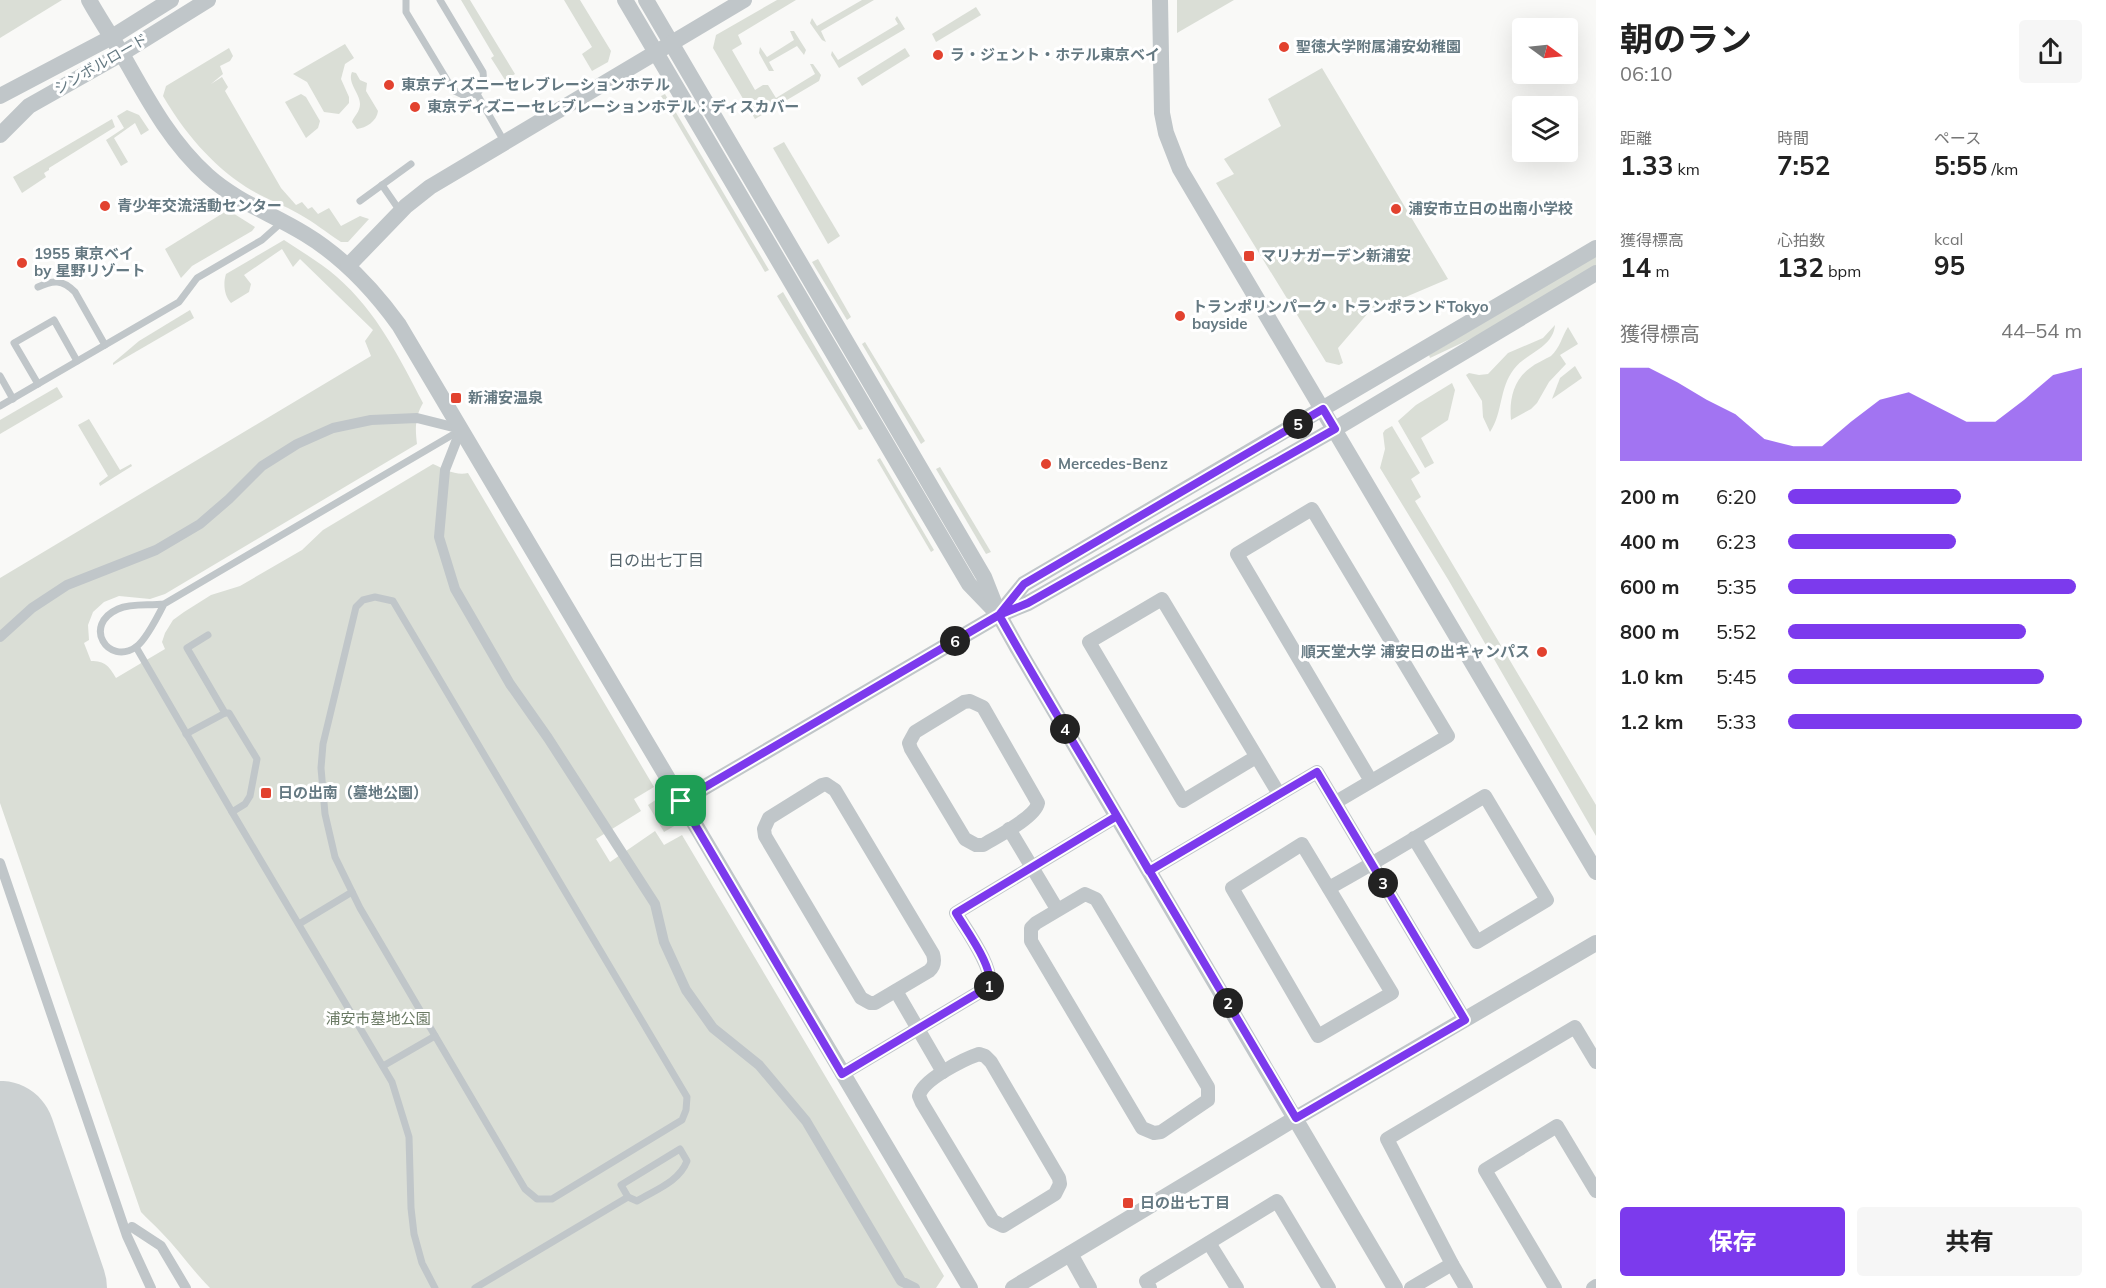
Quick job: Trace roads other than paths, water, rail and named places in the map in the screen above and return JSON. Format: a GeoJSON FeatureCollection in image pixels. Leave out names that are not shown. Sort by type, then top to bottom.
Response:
{"type":"FeatureCollection","features":[{"type":"Feature","properties":{"kind":"street"},"geometry":{"type":"LineString","coordinates":[[89,0],[162,123],[192,161],[226,191],[247,205],[282,221],[316,241],[348,266],[370,287],[399,325],[970,1288]]}},
{"type":"Feature","properties":{"kind":"street","name":"シンボルロード"},"geometry":{"type":"LineString","coordinates":[[0,96],[112,37],[171,0]]}},
{"type":"Feature","properties":{"kind":"street","name":"シンボルロード"},"geometry":{"type":"LineString","coordinates":[[0,135],[29,106],[121,54],[208,0]]}},
{"type":"Feature","properties":{"kind":"street"},"geometry":{"type":"LineString","coordinates":[[626,0],[969,584],[999,615]]}},
{"type":"Feature","properties":{"kind":"street"},"geometry":{"type":"LineString","coordinates":[[646,0],[984,577],[999,615],[1395,1288]]}},
{"type":"Feature","properties":{"kind":"street"},"geometry":{"type":"LineString","coordinates":[[348,266],[400,212],[430,187],[744,0]]}},
{"type":"Feature","properties":{"kind":"street"},"geometry":{"type":"LineString","coordinates":[[1160,0],[1162,114],[1172,151],[1180,169],[1596,872]]}},
{"type":"Feature","properties":{"kind":"street"},"geometry":{"type":"LineString","coordinates":[[999,615],[1024,584],[1596,248]]}},
{"type":"Feature","properties":{"kind":"street"},"geometry":{"type":"LineString","coordinates":[[681,801],[999,615],[1028,603],[1335,429],[1596,273]]}},
{"type":"Feature","properties":{"kind":"street"},"geometry":{"type":"LineString","coordinates":[[0,637],[32,608],[68,585],[156,550],[200,524],[262,466],[297,444],[333,428],[371,420],[417,418],[461,429]]}},
{"type":"Feature","properties":{"kind":"street"},"geometry":{"type":"LineString","coordinates":[[461,429],[445,470],[439,537],[455,589],[510,684],[548,738],[655,904],[663,942],[687,990],[713,1028],[759,1065],[806,1121],[901,1281],[915,1288]]}},
{"type":"Feature","properties":{"kind":"street"},"geometry":{"type":"LineString","coordinates":[[1336,802],[1371,782],[1448,736],[1312,509],[1237,554],[1371,782]]}},
{"type":"Feature","properties":{"kind":"street"},"geometry":{"type":"LineString","coordinates":[[1256,757],[1183,801],[1089,642],[1162,599],[1279,794]]}},
{"type":"Feature","properties":{"kind":"street"},"geometry":{"type":"LineString","coordinates":[[970,701],[983,706],[1037,797],[1037,809],[1009,829],[983,845],[969,843],[965,839],[910,749],[909,743],[915,732],[964,702],[970,701]]}},
{"type":"Feature","properties":{"kind":"street"},"geometry":{"type":"LineString","coordinates":[[1149,871],[1317,772],[1465,1020]]}},
{"type":"Feature","properties":{"kind":"street"},"geometry":{"type":"LineString","coordinates":[[822,785],[831,786],[835,790],[933,954],[935,960],[929,971],[896,991],[875,1003],[861,998],[765,836],[764,829],[769,819],[822,785]]}},
{"type":"Feature","properties":{"kind":"street"},"geometry":{"type":"LineString","coordinates":[[1329,888],[1372,865],[1414,838],[1485,796],[1547,900],[1477,942],[1414,838]]}},
{"type":"Feature","properties":{"kind":"street"},"geometry":{"type":"LineString","coordinates":[[842,1074],[984,992],[991,982],[989,969],[956,913],[1117,816]]}},
{"type":"Feature","properties":{"kind":"street"},"geometry":{"type":"LineString","coordinates":[[1009,829],[1057,909]]}},
{"type":"Feature","properties":{"kind":"street"},"geometry":{"type":"LineString","coordinates":[[1302,844],[1329,888],[1392,993],[1318,1036],[1232,888],[1302,844]]}},
{"type":"Feature","properties":{"kind":"street"},"geometry":{"type":"LineString","coordinates":[[0,863],[127,1236],[151,1288]]}},
{"type":"Feature","properties":{"kind":"street"},"geometry":{"type":"LineString","coordinates":[[1085,894],[1096,898],[1208,1087],[1208,1100],[1161,1132],[1154,1133],[1142,1128],[1031,941],[1031,928],[1057,909],[1085,894]]}},
{"type":"Feature","properties":{"kind":"street"},"geometry":{"type":"LineString","coordinates":[[1012,1288],[1296,1118],[1596,943]]}},
{"type":"Feature","properties":{"kind":"street"},"geometry":{"type":"LineString","coordinates":[[896,991],[943,1072]]}},
{"type":"Feature","properties":{"kind":"street"},"geometry":{"type":"LineString","coordinates":[[1466,1288],[1387,1139],[1575,1027],[1596,1062]]}},
{"type":"Feature","properties":{"kind":"street"},"geometry":{"type":"LineString","coordinates":[[979,1054],[986,1056],[1059,1178],[1060,1184],[1055,1194],[1008,1224],[1003,1226],[993,1221],[919,1096],[923,1087],[943,1072],[979,1054]]}},
{"type":"Feature","properties":{"kind":"street"},"geometry":{"type":"LineString","coordinates":[[1555,1288],[1485,1170],[1557,1126],[1596,1191]]}},
{"type":"Feature","properties":{"kind":"street"},"geometry":{"type":"LineString","coordinates":[[1150,1288],[1146,1281],[1277,1201],[1329,1288]]}},
{"type":"Feature","properties":{"kind":"street"},"geometry":{"type":"LineString","coordinates":[[132,1227],[161,1246],[186,1288]]}},
{"type":"Feature","properties":{"kind":"street"},"geometry":{"type":"LineString","coordinates":[[1209,1243],[1238,1288]]}},
{"type":"Feature","properties":{"kind":"street"},"geometry":{"type":"LineString","coordinates":[[1070,1254],[1089,1288]]}},
{"type":"Feature","properties":{"kind":"street"},"geometry":{"type":"LineString","coordinates":[[1411,1288],[1452,1264]]}},
{"type":"Feature","properties":{"kind":"lane"},"geometry":{"type":"LineString","coordinates":[[406,0],[406,12],[453,90],[465,96],[477,94],[484,84],[483,72],[440,0]]}},
{"type":"Feature","properties":{"kind":"lane"},"geometry":{"type":"LineString","coordinates":[[477,94],[506,143]]}},
{"type":"Feature","properties":{"kind":"lane"},"geometry":{"type":"LineString","coordinates":[[360,201],[411,164]]}},
{"type":"Feature","properties":{"kind":"lane"},"geometry":{"type":"LineString","coordinates":[[382,185],[400,212]]}},
{"type":"Feature","properties":{"kind":"lane"},"geometry":{"type":"LineString","coordinates":[[0,406],[179,302],[198,278],[262,240],[282,221]]}},
{"type":"Feature","properties":{"kind":"lane"},"geometry":{"type":"LineString","coordinates":[[38,287],[54,281],[69,286],[75,292],[105,345]]}},
{"type":"Feature","properties":{"kind":"lane"},"geometry":{"type":"LineString","coordinates":[[38,384],[14,343],[32,332],[54,320],[77,361]]}},
{"type":"Feature","properties":{"kind":"lane"},"geometry":{"type":"LineString","coordinates":[[0,376],[13,399]]}},
{"type":"Feature","properties":{"kind":"lane"},"geometry":{"type":"LineString","coordinates":[[164,604],[128,605],[116,610],[104,618],[100,628],[101,639],[113,651],[125,651],[136,647],[164,604],[461,429]]}},
{"type":"Feature","properties":{"kind":"lane"},"geometry":{"type":"LineString","coordinates":[[375,597],[393,601],[687,1097],[686,1110],[682,1120],[552,1199],[537,1199],[525,1189],[435,1036],[352,892],[335,857],[325,814],[321,768],[323,744],[356,607],[363,600],[375,597]]}},
{"type":"Feature","properties":{"kind":"lane"},"geometry":{"type":"LineString","coordinates":[[208,635],[187,648],[225,713],[232,715],[257,759],[250,796],[245,804],[232,812]]}},
{"type":"Feature","properties":{"kind":"lane"},"geometry":{"type":"LineString","coordinates":[[136,647],[392,1082],[409,1137],[414,1234],[422,1263],[435,1288]]}},
{"type":"Feature","properties":{"kind":"lane"},"geometry":{"type":"LineString","coordinates":[[186,734],[225,713]]}},
{"type":"Feature","properties":{"kind":"lane"},"geometry":{"type":"LineString","coordinates":[[300,924],[352,892]]}},
{"type":"Feature","properties":{"kind":"lane"},"geometry":{"type":"LineString","coordinates":[[383,1066],[435,1036]]}},
{"type":"Feature","properties":{"kind":"lane"},"geometry":{"type":"LineString","coordinates":[[680,1149],[687,1161],[684,1170],[676,1178],[636,1201],[628,1197],[621,1185],[680,1149]]}},
{"type":"Feature","properties":{"kind":"lane"},"geometry":{"type":"LineString","coordinates":[[475,1288],[628,1197]]}},
{"type":"Feature","properties":{"kind":"place","name":"聖徳大学附属浦安幼稚園"},"geometry":{"type":"Point","coordinates":[1284,47]}},
{"type":"Feature","properties":{"kind":"place","name":"ラ・ジェント・ホテル東京ベイ"},"geometry":{"type":"Point","coordinates":[938,55]}},
{"type":"Feature","properties":{"kind":"place","name":"東京ディズニーセレブレーションホテル"},"geometry":{"type":"Point","coordinates":[389,85]}},
{"type":"Feature","properties":{"kind":"place","name":"東京ディズニーセレブレーションホテル：ディスカバー"},"geometry":{"type":"Point","coordinates":[415,107]}},
{"type":"Feature","properties":{"kind":"place","name":"青少年交流活動センター"},"geometry":{"type":"Point","coordinates":[105,206]}},
{"type":"Feature","properties":{"kind":"place","name":"浦安市立日の出南小学校"},"geometry":{"type":"Point","coordinates":[1396,209]}},
{"type":"Feature","properties":{"kind":"place","name":"マリナガーデン新浦安"},"geometry":{"type":"Point","coordinates":[1249,256]}},
{"type":"Feature","properties":{"kind":"place","name":"1955 東京ベイ by 星野リゾート"},"geometry":{"type":"Point","coordinates":[22,263]}},
{"type":"Feature","properties":{"kind":"place","name":"トランポリンパーク・トランポランドTokyo bayside"},"geometry":{"type":"Point","coordinates":[1180,316]}},
{"type":"Feature","properties":{"kind":"place","name":"新浦安温泉"},"geometry":{"type":"Point","coordinates":[456,398]}},
{"type":"Feature","properties":{"kind":"place","name":"Mercedes-Benz"},"geometry":{"type":"Point","coordinates":[1046,464]}},
{"type":"Feature","properties":{"kind":"place","name":"順天堂大学 浦安日の出キャンパス"},"geometry":{"type":"Point","coordinates":[1542,652]}},
{"type":"Feature","properties":{"kind":"place","name":"日の出南（墓地公園）"},"geometry":{"type":"Point","coordinates":[266,793]}},
{"type":"Feature","properties":{"kind":"place","name":"日の出七丁目"},"geometry":{"type":"Point","coordinates":[1128,1203]}},
{"type":"Feature","properties":{"kind":"district","name":"日の出七丁目"},"geometry":{"type":"Point","coordinates":[656,560]}},
{"type":"Feature","properties":{"kind":"park label","name":"浦安市墓地公園"},"geometry":{"type":"Point","coordinates":[378,1019]}}]}
